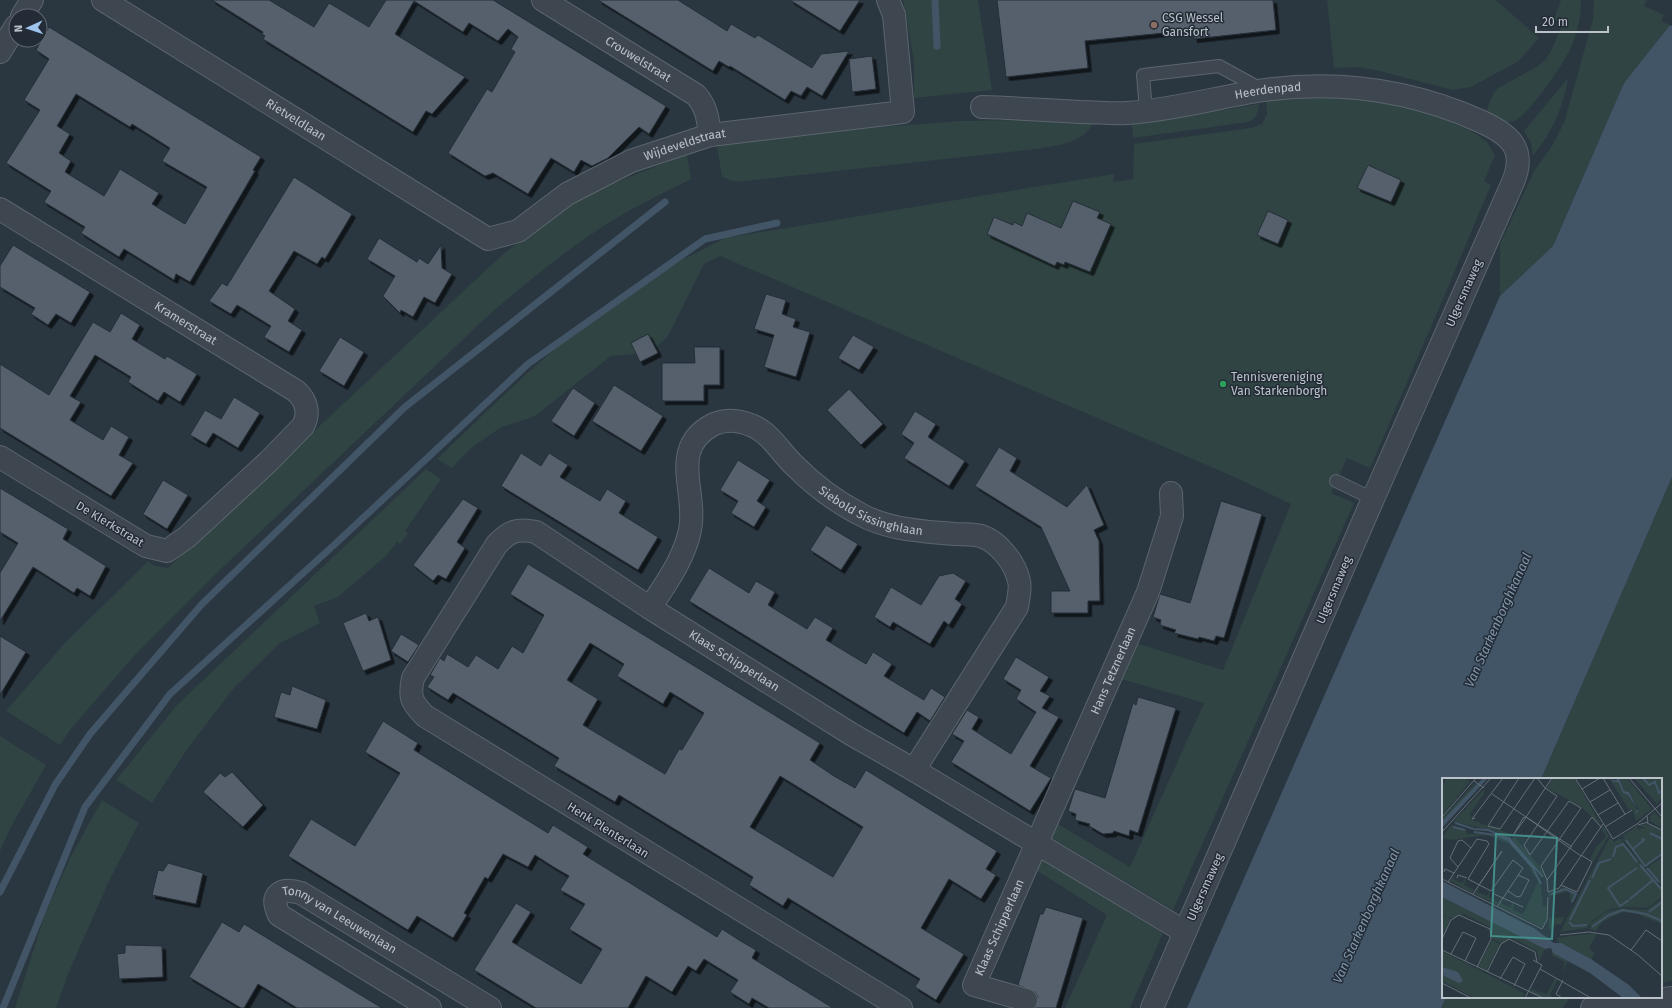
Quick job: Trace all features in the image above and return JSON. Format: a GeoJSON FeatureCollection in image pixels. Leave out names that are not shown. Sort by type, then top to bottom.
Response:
{"type":"FeatureCollection","features":[{"type":"Feature","properties":{"kind":"street","name":"Rietveldlaan"},"geometry":{"type":"LineString","coordinates":[[103,0],[488,239]]}},
{"type":"Feature","properties":{"kind":"street","name":"Crouwelstraat"},"geometry":{"type":"LineString","coordinates":[[543,0],[696,95],[702,101],[708,114],[710,135]]}},
{"type":"Feature","properties":{"kind":"street","name":"Wijdeveldstraat"},"geometry":{"type":"LineString","coordinates":[[488,239],[518,231],[568,194],[631,161],[710,135],[903,112],[894,15],[888,0]]}},
{"type":"Feature","properties":{"kind":"street"},"geometry":{"type":"LineString","coordinates":[[0,52],[8,39]]}},
{"type":"Feature","properties":{"kind":"street","name":"Heerdenpad"},"geometry":{"type":"LineString","coordinates":[[982,106],[1125,114],[1146,112],[1263,90],[1307,86],[1366,88],[1397,93],[1444,106],[1502,132],[1516,149],[1518,172]]}},
{"type":"Feature","properties":{"kind":"street","name":"Ulgersmaweg"},"geometry":{"type":"LineString","coordinates":[[1152,1008],[1373,499],[1518,172]]}},
{"type":"Feature","properties":{"kind":"street","name":"Kramerstraat"},"geometry":{"type":"LineString","coordinates":[[0,209],[302,396],[307,410],[307,418],[303,426],[269,461]]}},
{"type":"Feature","properties":{"kind":"street","name":"Siebold Sissinghlaan"},"geometry":{"type":"LineString","coordinates":[[650,608],[680,559],[690,530],[692,502],[686,474],[689,451],[700,433],[715,423],[734,420],[753,424],[768,435],[795,466],[834,500],[865,518],[902,529],[982,536],[998,546],[1011,561],[1020,581],[1017,608],[914,770]]}},
{"type":"Feature","properties":{"kind":"street","name":"De Klerkstraat"},"geometry":{"type":"LineString","coordinates":[[0,457],[146,546],[167,551],[187,537],[269,461]]}},
{"type":"Feature","properties":{"kind":"street","name":"Hans Tetznerlaan"},"geometry":{"type":"LineString","coordinates":[[1038,844],[1116,662],[1148,592],[1172,516],[1171,493]]}},
{"type":"Feature","properties":{"kind":"street","name":"Klaas Schipperlaan"},"geometry":{"type":"LineString","coordinates":[[457,608],[497,544],[508,534],[523,529],[536,532],[650,608],[851,734],[1185,932]]}},
{"type":"Feature","properties":{"kind":"street","name":"Henk Plenterlaan"},"geometry":{"type":"LineString","coordinates":[[457,608],[413,678],[410,692],[414,706],[425,716],[901,1008]]}},
{"type":"Feature","properties":{"kind":"street","name":"Klaas Schipperlaan"},"geometry":{"type":"LineString","coordinates":[[1026,1000],[974,985],[1038,844]]}},
{"type":"Feature","properties":{"kind":"street","name":"Tonny van Leeuwenlaan"},"geometry":{"type":"LineString","coordinates":[[430,1008],[279,915],[274,905],[276,896],[283,891],[290,890],[301,893],[490,1008]]}},
{"type":"Feature","properties":{"kind":"street"},"geometry":{"type":"LineString","coordinates":[[1592,1008],[1672,998]]}},
{"type":"Feature","properties":{"kind":"lane"},"geometry":{"type":"LineString","coordinates":[[1146,112],[1143,75],[1219,66],[1263,90]]}},
{"type":"Feature","properties":{"kind":"lane"},"geometry":{"type":"LineString","coordinates":[[1336,481],[1373,499]]}},
{"type":"Feature","properties":{"kind":"green space"},"geometry":{"type":"Polygon","coordinates":[[[903,0],[978,0],[992,90],[914,98],[914,61],[903,0]]]}},
{"type":"Feature","properties":{"kind":"green space"},"geometry":{"type":"Polygon","coordinates":[[[1327,0],[1496,0],[1539,38],[1519,61],[1471,87],[1452,90],[1376,70],[1357,67],[1334,68],[1327,0]]]}},
{"type":"Feature","properties":{"kind":"green space"},"geometry":{"type":"Polygon","coordinates":[[[1561,0],[1581,0],[1580,17],[1569,52],[1537,99],[1520,117],[1514,121],[1507,122],[1492,116],[1487,111],[1491,98],[1498,88],[1538,66],[1550,53],[1563,23],[1554,19],[1561,0]]]}},
{"type":"Feature","properties":{"kind":"green space"},"geometry":{"type":"Polygon","coordinates":[[[1594,0],[1647,0],[1644,6],[1664,15],[1661,21],[1670,25],[1624,83],[1553,246],[1500,296],[1500,244],[1534,171],[1552,146],[1564,123],[1593,19],[1594,0]]]}},
{"type":"Feature","properties":{"kind":"green space"},"geometry":{"type":"Polygon","coordinates":[[[1568,78],[1560,109],[1552,128],[1533,156],[1531,143],[1524,131],[1568,78]]]}},
{"type":"Feature","properties":{"kind":"green space","name":"Tennisvereniging Van Starkenborgh"},"geometry":{"type":"Polygon","coordinates":[[[1346,97],[1407,107],[1442,118],[1473,132],[1487,142],[1495,155],[1484,181],[1491,185],[1370,468],[1347,458],[1331,493],[1354,503],[1173,910],[1047,835],[1053,821],[1130,867],[1204,703],[1121,679],[1136,643],[1223,670],[1291,504],[1232,476],[720,256],[704,264],[668,336],[650,353],[611,356],[535,416],[500,428],[471,448],[452,468],[437,459],[510,389],[586,323],[612,303],[650,277],[725,238],[1114,174],[1113,182],[1133,179],[1134,144],[1251,128],[1262,124],[1267,114],[1266,101],[1292,98],[1346,97]]]}},
{"type":"Feature","properties":{"kind":"green space"},"geometry":{"type":"Polygon","coordinates":[[[1259,104],[1256,115],[1248,122],[1133,138],[1132,123],[1153,122],[1259,104]]]}},
{"type":"Feature","properties":{"kind":"green space"},"geometry":{"type":"Polygon","coordinates":[[[1070,119],[1094,122],[1083,135],[1077,139],[1037,149],[736,182],[722,177],[717,146],[789,134],[960,121],[1070,119]]]}},
{"type":"Feature","properties":{"kind":"green space"},"geometry":{"type":"Polygon","coordinates":[[[687,154],[691,179],[602,227],[545,268],[491,313],[222,568],[133,657],[70,730],[60,745],[6,711],[63,645],[148,561],[155,566],[168,568],[502,255],[582,196],[687,154]]]}},
{"type":"Feature","properties":{"kind":"green space"},"geometry":{"type":"Polygon","coordinates":[[[426,469],[441,479],[405,531],[408,534],[400,544],[397,542],[386,556],[338,597],[314,606],[320,623],[280,643],[234,688],[188,748],[152,803],[116,780],[177,705],[426,469]]]}},
{"type":"Feature","properties":{"kind":"green space"},"geometry":{"type":"Polygon","coordinates":[[[1672,477],[1672,981],[1662,983],[1662,778],[1541,778],[1672,477]]]}},
{"type":"Feature","properties":{"kind":"green space"},"geometry":{"type":"Polygon","coordinates":[[[0,736],[46,765],[10,829],[0,851],[0,736]]]}},
{"type":"Feature","properties":{"kind":"green space"},"geometry":{"type":"Polygon","coordinates":[[[102,800],[139,823],[109,881],[68,974],[56,1008],[15,1008],[44,917],[70,858],[102,800]]]}},
{"type":"Feature","properties":{"kind":"green space"},"geometry":{"type":"Polygon","coordinates":[[[1036,856],[1163,933],[1130,1008],[1065,1008],[1107,915],[1031,867],[1036,856]]]}},
{"type":"Feature","properties":{"kind":"green space"},"geometry":{"type":"Polygon","coordinates":[[[1446,998],[1570,998],[1563,1008],[1441,1008],[1446,998]]]}},
{"type":"Feature","properties":{"kind":"water","name":"Van Starkenborghkanaal"},"geometry":{"type":"Polygon","coordinates":[[[1670,25],[1672,26],[1672,477],[1541,778],[1442,778],[1442,998],[1446,998],[1441,1008],[1187,1008],[1500,296],[1553,246],[1624,83],[1670,25]]]}},
{"type":"Feature","properties":{"kind":"building"},"geometry":{"type":"Polygon","coordinates":[[[212,0],[269,0],[314,27],[329,3],[369,27],[386,0],[493,0],[666,106],[649,134],[639,127],[608,158],[592,166],[581,160],[574,172],[551,158],[528,194],[493,173],[485,176],[448,153],[487,89],[492,92],[515,52],[511,49],[518,37],[508,29],[498,41],[469,23],[463,32],[414,1],[395,34],[465,77],[432,114],[426,111],[413,132],[263,39],[265,36],[262,34],[263,32],[212,0]]]}},
{"type":"Feature","properties":{"kind":"building"},"geometry":{"type":"Polygon","coordinates":[[[598,0],[678,0],[727,31],[731,24],[755,38],[758,35],[812,68],[821,54],[849,51],[822,96],[807,87],[801,96],[791,91],[785,100],[730,66],[729,67],[719,61],[713,71],[598,0]]]}},
{"type":"Feature","properties":{"kind":"building"},"geometry":{"type":"Polygon","coordinates":[[[790,0],[860,0],[840,31],[790,0]]]}},
{"type":"Feature","properties":{"kind":"building"},"geometry":{"type":"Polygon","coordinates":[[[997,0],[1273,0],[1276,30],[1194,39],[1193,30],[1085,41],[1088,68],[1006,77],[997,0]]]}},
{"type":"Feature","properties":{"kind":"building"},"geometry":{"type":"Polygon","coordinates":[[[49,27],[261,157],[253,170],[255,171],[190,282],[176,274],[174,280],[124,249],[119,257],[81,233],[85,227],[44,202],[51,191],[6,163],[40,110],[24,100],[49,59],[36,50],[37,48],[48,48],[49,27]],[[76,94],[57,126],[70,134],[59,153],[71,161],[65,172],[104,196],[120,169],[159,193],[152,204],[185,224],[207,187],[162,161],[170,148],[132,124],[130,127],[76,94]]]}},
{"type":"Feature","properties":{"kind":"building"},"geometry":{"type":"Polygon","coordinates":[[[872,56],[876,89],[852,92],[849,59],[872,56]]]}},
{"type":"Feature","properties":{"kind":"building"},"geometry":{"type":"Polygon","coordinates":[[[1368,165],[1401,180],[1391,202],[1357,188],[1368,165]]]}},
{"type":"Feature","properties":{"kind":"building"},"geometry":{"type":"Polygon","coordinates":[[[294,177],[352,214],[325,259],[322,257],[317,264],[294,251],[269,291],[295,309],[288,321],[302,330],[289,352],[264,337],[271,326],[237,305],[231,314],[209,301],[222,283],[227,286],[294,177]]]}},
{"type":"Feature","properties":{"kind":"building"},"geometry":{"type":"Polygon","coordinates":[[[1073,201],[1100,212],[1097,218],[1111,224],[1090,272],[1065,262],[1064,265],[1057,262],[1055,266],[987,234],[994,217],[1013,225],[1014,222],[1022,226],[1027,213],[1061,228],[1073,201]]]}},
{"type":"Feature","properties":{"kind":"building"},"geometry":{"type":"Polygon","coordinates":[[[1268,211],[1288,220],[1278,244],[1257,235],[1268,211]]]}},
{"type":"Feature","properties":{"kind":"building"},"geometry":{"type":"Polygon","coordinates":[[[379,238],[417,262],[419,258],[428,264],[441,245],[442,268],[452,274],[435,303],[424,297],[413,317],[401,310],[400,313],[383,296],[395,276],[367,259],[379,238]]]}},
{"type":"Feature","properties":{"kind":"building"},"geometry":{"type":"Polygon","coordinates":[[[13,245],[90,292],[71,323],[56,314],[48,325],[31,314],[35,308],[0,287],[0,266],[13,245]]]}},
{"type":"Feature","properties":{"kind":"building"},"geometry":{"type":"Polygon","coordinates":[[[766,294],[786,300],[782,314],[796,319],[793,327],[810,332],[796,377],[764,367],[774,335],[754,329],[766,294]]]}},
{"type":"Feature","properties":{"kind":"building"},"geometry":{"type":"Polygon","coordinates":[[[121,313],[140,325],[132,339],[165,359],[167,356],[197,374],[180,402],[164,392],[158,401],[128,382],[131,377],[95,355],[70,396],[81,402],[70,420],[103,440],[111,426],[129,437],[119,455],[133,463],[111,496],[0,428],[0,364],[49,395],[93,322],[110,332],[121,313]]]}},
{"type":"Feature","properties":{"kind":"building"},"geometry":{"type":"Polygon","coordinates":[[[648,334],[658,353],[640,362],[631,343],[648,334]]]}},
{"type":"Feature","properties":{"kind":"building"},"geometry":{"type":"Polygon","coordinates":[[[853,335],[874,347],[859,370],[838,358],[853,335]]]}},
{"type":"Feature","properties":{"kind":"building"},"geometry":{"type":"Polygon","coordinates":[[[340,337],[364,352],[344,386],[319,371],[340,337]]]}},
{"type":"Feature","properties":{"kind":"building"},"geometry":{"type":"Polygon","coordinates":[[[694,347],[720,347],[720,385],[704,385],[704,401],[662,401],[662,363],[695,363],[694,347]]]}},
{"type":"Feature","properties":{"kind":"building"},"geometry":{"type":"Polygon","coordinates":[[[614,385],[663,416],[641,451],[592,421],[614,385]]]}},
{"type":"Feature","properties":{"kind":"building"},"geometry":{"type":"Polygon","coordinates":[[[573,388],[595,403],[574,436],[551,421],[573,388]]]}},
{"type":"Feature","properties":{"kind":"building"},"geometry":{"type":"Polygon","coordinates":[[[849,389],[883,424],[861,445],[827,410],[849,389]]]}},
{"type":"Feature","properties":{"kind":"building"},"geometry":{"type":"Polygon","coordinates":[[[234,397],[260,413],[238,448],[213,433],[206,444],[190,435],[205,410],[221,419],[234,397]]]}},
{"type":"Feature","properties":{"kind":"building"},"geometry":{"type":"Polygon","coordinates":[[[915,411],[936,424],[928,437],[965,461],[949,486],[904,458],[914,443],[901,434],[915,411]]]}},
{"type":"Feature","properties":{"kind":"building"},"geometry":{"type":"Polygon","coordinates":[[[999,447],[1017,458],[1010,471],[1067,507],[1087,485],[1104,525],[1094,530],[1099,541],[1100,601],[1088,601],[1088,613],[1051,613],[1051,591],[1070,591],[1041,527],[975,486],[999,447]]]}},
{"type":"Feature","properties":{"kind":"building"},"geometry":{"type":"Polygon","coordinates":[[[521,453],[541,466],[549,453],[568,465],[560,477],[600,501],[607,489],[626,501],[619,513],[658,537],[638,570],[501,486],[521,453]]]}},
{"type":"Feature","properties":{"kind":"building"},"geometry":{"type":"Polygon","coordinates":[[[738,460],[770,480],[757,501],[766,507],[754,527],[731,513],[738,501],[720,490],[738,460]]]}},
{"type":"Feature","properties":{"kind":"building"},"geometry":{"type":"Polygon","coordinates":[[[163,480],[188,495],[167,529],[143,514],[163,480]]]}},
{"type":"Feature","properties":{"kind":"building"},"geometry":{"type":"Polygon","coordinates":[[[0,488],[68,529],[63,539],[106,566],[90,596],[77,588],[74,593],[33,567],[0,621],[0,573],[18,543],[0,532],[0,488]]]}},
{"type":"Feature","properties":{"kind":"building"},"geometry":{"type":"Polygon","coordinates":[[[463,499],[478,508],[457,542],[465,548],[446,579],[438,575],[433,581],[413,565],[463,499]]]}},
{"type":"Feature","properties":{"kind":"building"},"geometry":{"type":"Polygon","coordinates":[[[1221,501],[1262,514],[1224,638],[1216,636],[1214,641],[1174,633],[1176,630],[1160,625],[1161,620],[1153,617],[1160,594],[1190,603],[1221,501]]]}},
{"type":"Feature","properties":{"kind":"building"},"geometry":{"type":"Polygon","coordinates":[[[826,525],[858,544],[841,570],[810,550],[826,525]]]}},
{"type":"Feature","properties":{"kind":"building"},"geometry":{"type":"Polygon","coordinates":[[[528,564],[820,743],[810,760],[834,776],[855,788],[866,770],[997,851],[986,869],[996,875],[981,899],[949,879],[921,928],[964,954],[936,1000],[915,987],[920,979],[788,898],[783,906],[749,885],[753,877],[619,795],[615,802],[554,766],[559,758],[453,693],[448,700],[427,687],[434,677],[430,675],[440,658],[444,661],[447,654],[468,667],[476,655],[498,669],[512,646],[523,653],[544,615],[510,594],[528,564]],[[590,643],[567,680],[598,699],[583,725],[665,774],[679,749],[682,750],[704,713],[670,692],[663,704],[617,676],[624,664],[590,643]],[[780,776],[750,827],[833,877],[863,827],[780,776]]]}},
{"type":"Feature","properties":{"kind":"building"},"geometry":{"type":"Polygon","coordinates":[[[709,568],[749,593],[756,581],[775,592],[768,605],[807,629],[815,617],[833,628],[826,640],[866,664],[873,652],[892,664],[884,676],[924,700],[931,688],[945,697],[930,721],[917,712],[904,733],[689,601],[709,568]]]}},
{"type":"Feature","properties":{"kind":"building"},"geometry":{"type":"Polygon","coordinates":[[[953,573],[966,581],[955,599],[962,604],[949,625],[944,621],[930,644],[893,622],[890,627],[874,617],[891,587],[921,605],[939,576],[953,573]]]}},
{"type":"Feature","properties":{"kind":"building"},"geometry":{"type":"Polygon","coordinates":[[[366,613],[369,621],[378,617],[391,660],[363,671],[343,623],[366,613]]]}},
{"type":"Feature","properties":{"kind":"building"},"geometry":{"type":"Polygon","coordinates":[[[401,634],[419,645],[408,662],[391,651],[401,634]]]}},
{"type":"Feature","properties":{"kind":"building"},"geometry":{"type":"Polygon","coordinates":[[[0,636],[26,652],[0,695],[0,636]]]}},
{"type":"Feature","properties":{"kind":"building"},"geometry":{"type":"Polygon","coordinates":[[[1016,657],[1049,677],[1040,691],[1050,696],[1042,708],[1059,717],[1030,766],[1051,778],[1030,811],[951,762],[964,741],[952,734],[967,710],[979,717],[972,729],[1011,754],[1036,712],[1016,699],[1021,690],[1003,679],[1016,657]]]}},
{"type":"Feature","properties":{"kind":"building"},"geometry":{"type":"Polygon","coordinates":[[[292,686],[326,700],[317,729],[274,717],[281,692],[290,695],[292,686]]]}},
{"type":"Feature","properties":{"kind":"building"},"geometry":{"type":"Polygon","coordinates":[[[1138,697],[1176,708],[1138,833],[1130,830],[1129,836],[1114,831],[1113,833],[1103,834],[1089,826],[1090,824],[1075,820],[1076,814],[1068,811],[1075,789],[1105,798],[1133,703],[1136,705],[1138,697]]]}},
{"type":"Feature","properties":{"kind":"building"},"geometry":{"type":"Polygon","coordinates":[[[383,721],[418,743],[414,750],[548,833],[553,825],[588,847],[583,854],[717,937],[722,929],[756,950],[752,958],[833,1008],[769,1008],[752,998],[749,1004],[730,992],[738,980],[704,959],[696,971],[688,966],[672,992],[646,976],[628,1008],[536,1008],[474,970],[516,903],[531,912],[512,942],[581,984],[602,949],[569,929],[585,904],[560,890],[569,876],[535,855],[528,867],[503,854],[488,879],[485,877],[464,913],[467,915],[453,938],[417,916],[408,930],[288,856],[311,819],[355,846],[400,773],[365,752],[383,721]]]}},
{"type":"Feature","properties":{"kind":"building"},"geometry":{"type":"Polygon","coordinates":[[[232,772],[263,805],[243,827],[203,792],[220,773],[225,777],[232,772]]]}},
{"type":"Feature","properties":{"kind":"building"},"geometry":{"type":"Polygon","coordinates":[[[168,863],[203,873],[196,904],[152,895],[158,870],[163,871],[168,863]]]}},
{"type":"Feature","properties":{"kind":"building"},"geometry":{"type":"Polygon","coordinates":[[[1046,907],[1083,918],[1056,1008],[1035,1008],[1038,997],[1035,992],[1018,985],[1040,914],[1043,914],[1046,907]]]}},
{"type":"Feature","properties":{"kind":"building"},"geometry":{"type":"Polygon","coordinates":[[[222,922],[239,932],[244,924],[382,1008],[297,1008],[258,984],[244,1008],[241,1008],[189,977],[222,922]]]}},
{"type":"Feature","properties":{"kind":"building"},"geometry":{"type":"Polygon","coordinates":[[[125,945],[162,946],[163,977],[119,979],[117,954],[125,953],[125,945]]]}},
{"type":"Feature","properties":{"kind":"waterway"},"geometry":{"type":"LineString","coordinates":[[935,0],[937,46]]}},
{"type":"Feature","properties":{"kind":"waterway"},"geometry":{"type":"LineString","coordinates":[[0,892],[55,785],[90,734],[202,604],[405,407],[665,202]]}},
{"type":"Feature","properties":{"kind":"waterway"},"geometry":{"type":"LineString","coordinates":[[3,1008],[85,807],[170,694],[334,545],[528,364],[705,239],[777,223]]}},
{"type":"Feature","properties":{"kind":"place","name":"CSG Wessel Gansfort"},"geometry":{"type":"Point","coordinates":[1154,25]}},
{"type":"Feature","properties":{"kind":"place","name":"Tennisvereniging Van Starkenborgh"},"geometry":{"type":"Point","coordinates":[1223,384]}}]}
